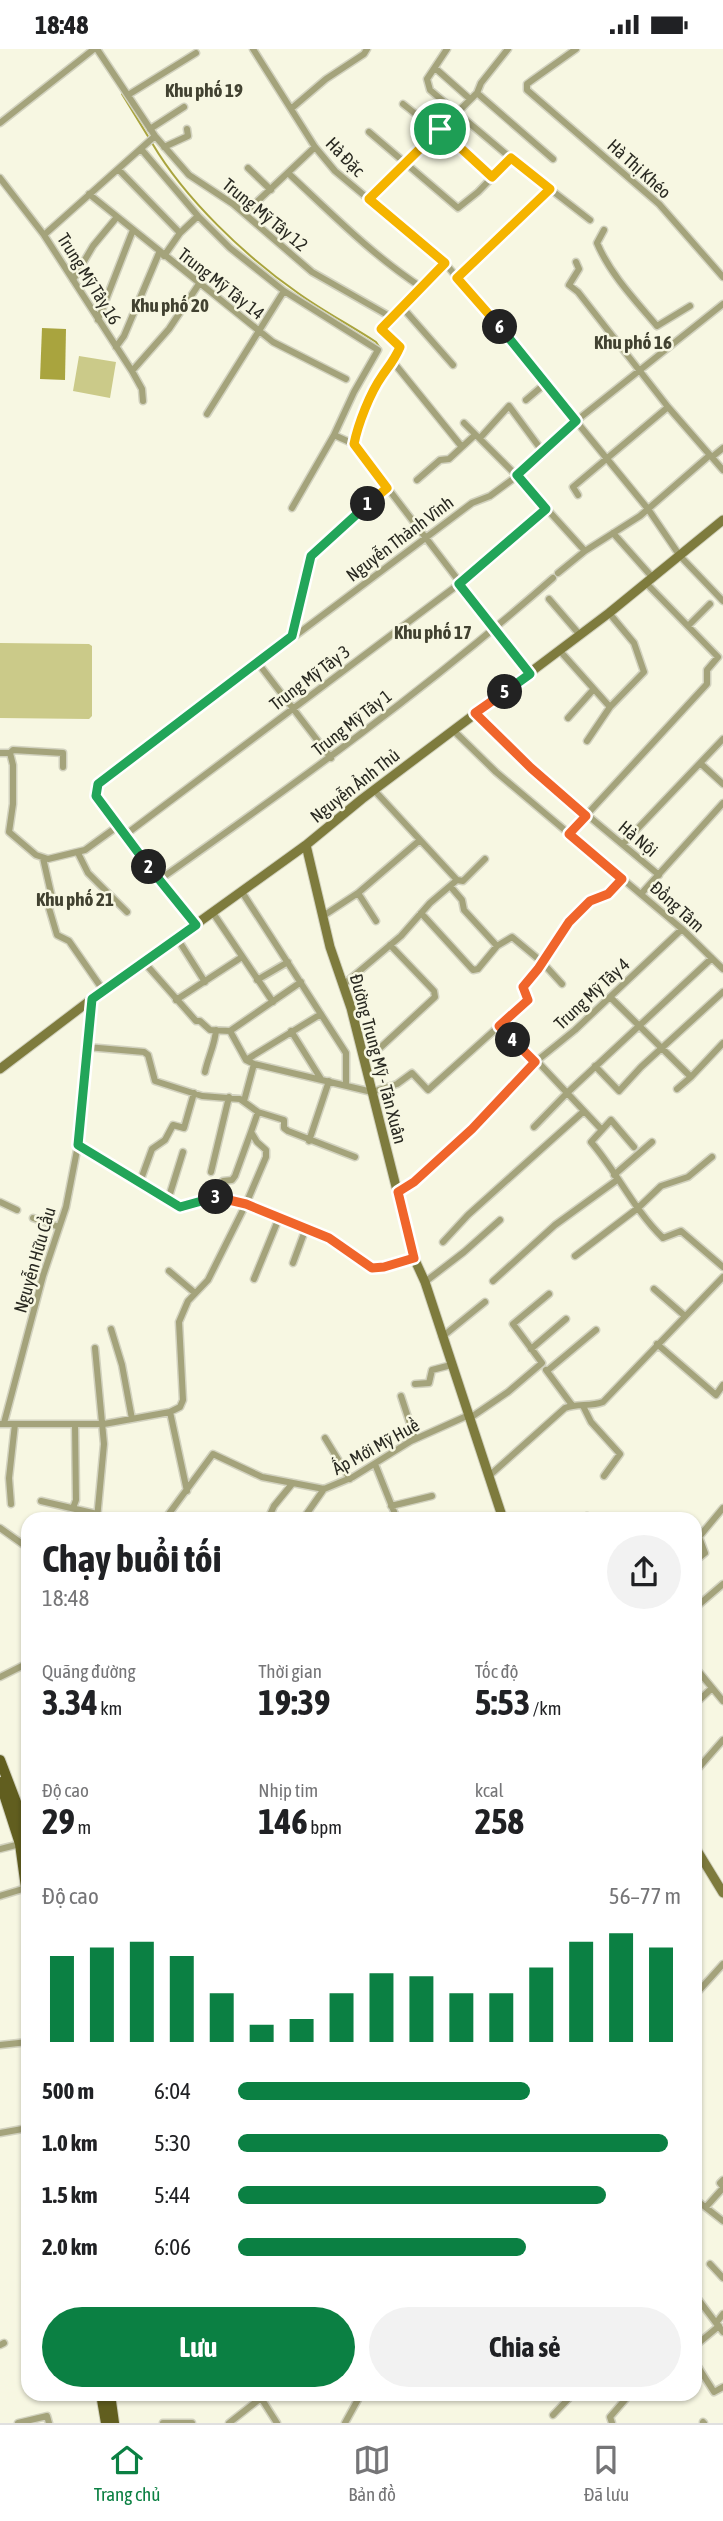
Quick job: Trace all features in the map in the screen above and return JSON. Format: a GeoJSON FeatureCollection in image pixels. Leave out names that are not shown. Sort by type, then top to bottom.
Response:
{"type":"FeatureCollection","features":[{"type":"Feature","properties":{"kind":"main road","name":"Nguyễn Ảnh Thủ"},"geometry":{"type":"LineString","coordinates":[[1,1065],[306,845],[374,790],[560,651],[723,520]]}},
{"type":"Feature","properties":{"kind":"main road","name":"Đường Trung Mỹ - Tân Xuân"},"geometry":{"type":"LineString","coordinates":[[306,845],[323,916],[364,1056],[414,1258],[425,1282],[501,1512]]}},
{"type":"Feature","properties":{"kind":"main road"},"geometry":{"type":"LineString","coordinates":[[0,1760],[21,1822]]}},
{"type":"Feature","properties":{"kind":"main road"},"geometry":{"type":"LineString","coordinates":[[0,1782],[21,1836]]}},
{"type":"Feature","properties":{"kind":"main road"},"geometry":{"type":"LineString","coordinates":[[702,1858],[723,1893]]}},
{"type":"Feature","properties":{"kind":"main road"},"geometry":{"type":"LineString","coordinates":[[102,2401],[106,2423]]}},
{"type":"Feature","properties":{"kind":"main road"},"geometry":{"type":"LineString","coordinates":[[111,2401],[114,2423]]}},
{"type":"Feature","properties":{"kind":"street","name":"Trung Mỹ Tây 12"},"geometry":{"type":"LineString","coordinates":[[96,49],[150,129],[152,139],[164,147],[189,176],[245,213],[312,272],[391,317]]}},
{"type":"Feature","properties":{"kind":"street"},"geometry":{"type":"LineString","coordinates":[[0,123],[96,49]]}},
{"type":"Feature","properties":{"kind":"street"},"geometry":{"type":"LineString","coordinates":[[255,52],[264,49]]}},
{"type":"Feature","properties":{"kind":"street"},"geometry":{"type":"LineString","coordinates":[[292,108],[368,49]]}},
{"type":"Feature","properties":{"kind":"street"},"geometry":{"type":"LineString","coordinates":[[447,49],[427,79],[427,85],[511,158],[590,220]]}},
{"type":"Feature","properties":{"kind":"street"},"geometry":{"type":"LineString","coordinates":[[369,199],[477,93],[481,83],[508,49]]}},
{"type":"Feature","properties":{"kind":"street","name":"Hà Thị Khéo"},"geometry":{"type":"LineString","coordinates":[[576,49],[527,84],[527,90],[659,204],[723,277]]}},
{"type":"Feature","properties":{"kind":"street","name":"Hà Đặc"},"geometry":{"type":"LineString","coordinates":[[255,52],[315,147],[335,171],[445,263],[648,509],[680,556],[723,601]]}},
{"type":"Feature","properties":{"kind":"street"},"geometry":{"type":"LineString","coordinates":[[128,95],[196,53]]}},
{"type":"Feature","properties":{"kind":"street"},"geometry":{"type":"LineString","coordinates":[[435,68],[470,99]]}},
{"type":"Feature","properties":{"kind":"street"},"geometry":{"type":"LineString","coordinates":[[477,93],[554,159]]}},
{"type":"Feature","properties":{"kind":"street"},"geometry":{"type":"LineString","coordinates":[[403,104],[439,130],[492,177]]}},
{"type":"Feature","properties":{"kind":"street"},"geometry":{"type":"LineString","coordinates":[[150,129],[184,107]]}},
{"type":"Feature","properties":{"kind":"street"},"geometry":{"type":"LineString","coordinates":[[164,147],[188,136],[187,129]]}},
{"type":"Feature","properties":{"kind":"street"},"geometry":{"type":"LineString","coordinates":[[369,132],[458,208],[511,158]]}},
{"type":"Feature","properties":{"kind":"street"},"geometry":{"type":"LineString","coordinates":[[44,235],[152,139]]}},
{"type":"Feature","properties":{"kind":"street"},"geometry":{"type":"LineString","coordinates":[[245,213],[315,147]]}},
{"type":"Feature","properties":{"kind":"street"},"geometry":{"type":"LineString","coordinates":[[141,149],[198,216],[230,248],[285,291],[377,350],[334,435],[292,508]]}},
{"type":"Feature","properties":{"kind":"street"},"geometry":{"type":"LineString","coordinates":[[118,169],[180,233]]}},
{"type":"Feature","properties":{"kind":"street"},"geometry":{"type":"LineString","coordinates":[[248,169],[271,190]]}},
{"type":"Feature","properties":{"kind":"street"},"geometry":{"type":"LineString","coordinates":[[288,173],[350,232],[421,287]]}},
{"type":"Feature","properties":{"kind":"street","name":"Trung Mỹ Tây 16"},"geometry":{"type":"LineString","coordinates":[[0,179],[44,235],[132,371],[142,389],[143,401]]}},
{"type":"Feature","properties":{"kind":"street"},"geometry":{"type":"LineString","coordinates":[[457,278],[550,189]]}},
{"type":"Feature","properties":{"kind":"street","name":"Trung Mỹ Tây 14"},"geometry":{"type":"LineString","coordinates":[[89,194],[274,342],[346,379]]}},
{"type":"Feature","properties":{"kind":"street"},"geometry":{"type":"LineString","coordinates":[[116,347],[124,337],[162,254],[198,216]]}},
{"type":"Feature","properties":{"kind":"street"},"geometry":{"type":"LineString","coordinates":[[73,280],[93,246],[117,217]]}},
{"type":"Feature","properties":{"kind":"street"},"geometry":{"type":"LineString","coordinates":[[98,320],[133,230]]}},
{"type":"Feature","properties":{"kind":"street"},"geometry":{"type":"LineString","coordinates":[[604,230],[597,243],[601,252],[621,282],[657,326],[690,306]]}},
{"type":"Feature","properties":{"kind":"street"},"geometry":{"type":"LineString","coordinates":[[576,262],[579,269],[569,285],[578,292],[667,407],[723,470]]}},
{"type":"Feature","properties":{"kind":"street"},"geometry":{"type":"LineString","coordinates":[[354,444],[357,430],[381,378],[394,363],[400,347],[381,329],[445,263]]}},
{"type":"Feature","properties":{"kind":"street"},"geometry":{"type":"LineString","coordinates":[[132,371],[169,329],[199,284]]}},
{"type":"Feature","properties":{"kind":"street"},"geometry":{"type":"LineString","coordinates":[[207,414],[285,291]]}},
{"type":"Feature","properties":{"kind":"street","name":"Nguyễn Thành Vĩnh"},"geometry":{"type":"LineString","coordinates":[[118,826],[96,796],[98,784],[471,503],[491,496],[576,421],[723,304]]}},
{"type":"Feature","properties":{"kind":"street"},"geometry":{"type":"LineString","coordinates":[[402,307],[453,365]]}},
{"type":"Feature","properties":{"kind":"street"},"geometry":{"type":"LineString","coordinates":[[394,363],[462,447]]}},
{"type":"Feature","properties":{"kind":"street"},"geometry":{"type":"LineString","coordinates":[[526,400],[546,383]]}},
{"type":"Feature","properties":{"kind":"street"},"geometry":{"type":"LineString","coordinates":[[417,480],[440,460],[449,459],[478,436],[509,406],[543,452]]}},
{"type":"Feature","properties":{"kind":"street"},"geometry":{"type":"LineString","coordinates":[[578,495],[573,487],[667,407]]}},
{"type":"Feature","properties":{"kind":"street"},"geometry":{"type":"LineString","coordinates":[[464,423],[517,475],[585,551]]}},
{"type":"Feature","properties":{"kind":"street"},"geometry":{"type":"LineString","coordinates":[[334,435],[354,444],[530,674]]}},
{"type":"Feature","properties":{"kind":"street","name":"Trung Mỹ Tây 1"},"geometry":{"type":"LineString","coordinates":[[159,880],[331,758],[494,630],[585,551],[648,509],[723,448]]}},
{"type":"Feature","properties":{"kind":"street"},"geometry":{"type":"LineString","coordinates":[[292,636],[307,563],[311,556],[387,488]]}},
{"type":"Feature","properties":{"kind":"street","name":"Trung Mỹ Tây 3"},"geometry":{"type":"LineString","coordinates":[[125,835],[459,584],[546,509]]}},
{"type":"Feature","properties":{"kind":"street"},"geometry":{"type":"LineString","coordinates":[[569,834],[707,684],[707,670],[718,657],[649,580],[613,533]]}},
{"type":"Feature","properties":{"kind":"street"},"geometry":{"type":"LineString","coordinates":[[550,599],[580,635]]}},
{"type":"Feature","properties":{"kind":"street"},"geometry":{"type":"LineString","coordinates":[[688,626],[710,604]]}},
{"type":"Feature","properties":{"kind":"street"},"geometry":{"type":"LineString","coordinates":[[587,741],[610,707],[643,672],[634,643],[608,613]]}},
{"type":"Feature","properties":{"kind":"street"},"geometry":{"type":"LineString","coordinates":[[560,651],[610,707]]}},
{"type":"Feature","properties":{"kind":"street"},"geometry":{"type":"LineString","coordinates":[[258,663],[331,758]]}},
{"type":"Feature","properties":{"kind":"street"},"geometry":{"type":"LineString","coordinates":[[568,718],[593,690]]}},
{"type":"Feature","properties":{"kind":"street","name":"Hà Nội"},"geometry":{"type":"LineString","coordinates":[[475,713],[531,768],[659,875]]}},
{"type":"Feature","properties":{"kind":"street","name":"Đồng Tâm"},"geometry":{"type":"LineString","coordinates":[[453,730],[496,772],[682,929],[723,968]]}},
{"type":"Feature","properties":{"kind":"street"},"geometry":{"type":"LineString","coordinates":[[623,844],[723,739]]}},
{"type":"Feature","properties":{"kind":"street"},"geometry":{"type":"LineString","coordinates":[[63,743],[63,767]]}},
{"type":"Feature","properties":{"kind":"street"},"geometry":{"type":"LineString","coordinates":[[0,753],[10,753],[13,750],[63,754]]}},
{"type":"Feature","properties":{"kind":"street"},"geometry":{"type":"LineString","coordinates":[[8,829],[13,804],[13,765],[10,753]]}},
{"type":"Feature","properties":{"kind":"street"},"geometry":{"type":"LineString","coordinates":[[700,763],[723,785]]}},
{"type":"Feature","properties":{"kind":"street"},"geometry":{"type":"LineString","coordinates":[[374,790],[457,880],[463,881],[485,859]]}},
{"type":"Feature","properties":{"kind":"street"},"geometry":{"type":"LineString","coordinates":[[641,894],[723,803]]}},
{"type":"Feature","properties":{"kind":"street"},"geometry":{"type":"LineString","coordinates":[[0,826],[8,829],[23,846],[43,858],[78,853],[118,826],[196,925]]}},
{"type":"Feature","properties":{"kind":"street"},"geometry":{"type":"LineString","coordinates":[[323,916],[358,893],[420,841]]}},
{"type":"Feature","properties":{"kind":"street"},"geometry":{"type":"LineString","coordinates":[[78,853],[88,873],[127,912]]}},
{"type":"Feature","properties":{"kind":"street"},"geometry":{"type":"LineString","coordinates":[[43,858],[53,902],[49,913],[57,935],[69,941],[103,991]]}},
{"type":"Feature","properties":{"kind":"street"},"geometry":{"type":"LineString","coordinates":[[230,1031],[246,1060],[254,1065],[372,1092],[397,1084],[412,1073],[428,1090],[528,1000],[523,987],[569,922],[590,901],[608,894],[622,879]]}},
{"type":"Feature","properties":{"kind":"street"},"geometry":{"type":"LineString","coordinates":[[344,985],[457,880]]}},
{"type":"Feature","properties":{"kind":"street"},"geometry":{"type":"LineString","coordinates":[[450,885],[462,900],[464,910],[497,946]]}},
{"type":"Feature","properties":{"kind":"street"},"geometry":{"type":"LineString","coordinates":[[242,892],[346,1053],[346,1086]]}},
{"type":"Feature","properties":{"kind":"street"},"geometry":{"type":"LineString","coordinates":[[358,893],[376,921]]}},
{"type":"Feature","properties":{"kind":"street"},"geometry":{"type":"LineString","coordinates":[[213,913],[273,1002]]}},
{"type":"Feature","properties":{"kind":"street"},"geometry":{"type":"LineString","coordinates":[[421,913],[473,970],[478,969],[497,946],[512,937],[542,962],[562,984]]}},
{"type":"Feature","properties":{"kind":"street","name":"Trung Mỹ Tây 4"},"geometry":{"type":"LineString","coordinates":[[398,1192],[414,1182],[472,1129],[536,1061],[575,1030],[682,929]]}},
{"type":"Feature","properties":{"kind":"street"},"geometry":{"type":"LineString","coordinates":[[177,938],[205,982]]}},
{"type":"Feature","properties":{"kind":"street"},"geometry":{"type":"LineString","coordinates":[[364,1056],[380,1047],[435,997],[434,991],[390,945]]}},
{"type":"Feature","properties":{"kind":"street"},"geometry":{"type":"LineString","coordinates":[[176,1000],[242,957]]}},
{"type":"Feature","properties":{"kind":"street"},"geometry":{"type":"LineString","coordinates":[[534,1127],[594,1066],[712,958]]}},
{"type":"Feature","properties":{"kind":"street"},"geometry":{"type":"LineString","coordinates":[[143,961],[196,1021],[200,1021],[210,1030],[230,1031],[301,982]]}},
{"type":"Feature","properties":{"kind":"street"},"geometry":{"type":"LineString","coordinates":[[257,980],[288,962]]}},
{"type":"Feature","properties":{"kind":"street"},"geometry":{"type":"LineString","coordinates":[[594,1066],[619,1091],[723,992]]}},
{"type":"Feature","properties":{"kind":"street"},"geometry":{"type":"LineString","coordinates":[[610,997],[691,1077]]}},
{"type":"Feature","properties":{"kind":"street","name":"Nguyễn Hữu Cầu"},"geometry":{"type":"LineString","coordinates":[[2,1423],[43,1276],[66,1207],[78,1145],[92,999]]}},
{"type":"Feature","properties":{"kind":"street"},"geometry":{"type":"LineString","coordinates":[[246,1060],[321,1014]]}},
{"type":"Feature","properties":{"kind":"street"},"geometry":{"type":"LineString","coordinates":[[499,1026],[602,1130]]}},
{"type":"Feature","properties":{"kind":"street"},"geometry":{"type":"LineString","coordinates":[[205,1072],[216,1030]]}},
{"type":"Feature","properties":{"kind":"street"},"geometry":{"type":"LineString","coordinates":[[291,1031],[321,1079]]}},
{"type":"Feature","properties":{"kind":"street"},"geometry":{"type":"LineString","coordinates":[[677,1089],[723,1043]]}},
{"type":"Feature","properties":{"kind":"street"},"geometry":{"type":"LineString","coordinates":[[87,1047],[144,1052],[148,1055],[155,1081],[202,1096],[229,1097],[244,1101],[258,1112],[284,1120],[285,1129],[309,1141],[355,1157]]}},
{"type":"Feature","properties":{"kind":"street"},"geometry":{"type":"LineString","coordinates":[[244,1101],[254,1065]]}},
{"type":"Feature","properties":{"kind":"street"},"geometry":{"type":"LineString","coordinates":[[309,1141],[329,1081]]}},
{"type":"Feature","properties":{"kind":"street"},"geometry":{"type":"LineString","coordinates":[[140,1182],[152,1149],[165,1140],[173,1125],[184,1128],[194,1093]]}},
{"type":"Feature","properties":{"kind":"street"},"geometry":{"type":"LineString","coordinates":[[211,1172],[229,1097]]}},
{"type":"Feature","properties":{"kind":"street"},"geometry":{"type":"LineString","coordinates":[[443,1242],[468,1215],[584,1111]]}},
{"type":"Feature","properties":{"kind":"street"},"geometry":{"type":"LineString","coordinates":[[219,1196],[223,1181],[232,1180],[235,1176],[258,1112]]}},
{"type":"Feature","properties":{"kind":"street"},"geometry":{"type":"LineString","coordinates":[[634,1147],[611,1120],[591,1142],[606,1159],[616,1178],[652,1227],[663,1238],[681,1231],[723,1267]]}},
{"type":"Feature","properties":{"kind":"street"},"geometry":{"type":"LineString","coordinates":[[2,1423],[104,1424],[170,1412],[180,1407],[183,1400],[179,1322],[188,1301],[208,1280],[246,1204],[265,1157],[266,1150],[251,1132]]}},
{"type":"Feature","properties":{"kind":"street"},"geometry":{"type":"LineString","coordinates":[[493,1281],[555,1225],[616,1178],[652,1142]]}},
{"type":"Feature","properties":{"kind":"street"},"geometry":{"type":"LineString","coordinates":[[78,1145],[183,1207],[219,1196],[246,1204],[329,1238],[372,1268],[414,1258]]}},
{"type":"Feature","properties":{"kind":"street"},"geometry":{"type":"LineString","coordinates":[[168,1200],[183,1152]]}},
{"type":"Feature","properties":{"kind":"street"},"geometry":{"type":"LineString","coordinates":[[575,1257],[638,1208],[661,1186],[688,1177],[712,1157]]}},
{"type":"Feature","properties":{"kind":"street"},"geometry":{"type":"LineString","coordinates":[[0,1202],[17,1210]]}},
{"type":"Feature","properties":{"kind":"street"},"geometry":{"type":"LineString","coordinates":[[254,1279],[279,1217]]}},
{"type":"Feature","properties":{"kind":"street"},"geometry":{"type":"LineString","coordinates":[[33,1218],[59,1227]]}},
{"type":"Feature","properties":{"kind":"street"},"geometry":{"type":"LineString","coordinates":[[425,1282],[500,1220]]}},
{"type":"Feature","properties":{"kind":"street"},"geometry":{"type":"LineString","coordinates":[[293,1263],[306,1228]]}},
{"type":"Feature","properties":{"kind":"street"},"geometry":{"type":"LineString","coordinates":[[169,1271],[195,1293]]}},
{"type":"Feature","properties":{"kind":"street"},"geometry":{"type":"LineString","coordinates":[[489,1476],[565,1408],[572,1405],[593,1406],[603,1402],[723,1277]]}},
{"type":"Feature","properties":{"kind":"street"},"geometry":{"type":"LineString","coordinates":[[654,1289],[685,1316]]}},
{"type":"Feature","properties":{"kind":"street"},"geometry":{"type":"LineString","coordinates":[[549,1294],[513,1324],[572,1405]]}},
{"type":"Feature","properties":{"kind":"street"},"geometry":{"type":"LineString","coordinates":[[442,1336],[485,1302]]}},
{"type":"Feature","properties":{"kind":"street"},"geometry":{"type":"LineString","coordinates":[[531,1349],[566,1319]]}},
{"type":"Feature","properties":{"kind":"street"},"geometry":{"type":"LineString","coordinates":[[111,1329],[132,1419]]}},
{"type":"Feature","properties":{"kind":"street"},"geometry":{"type":"LineString","coordinates":[[547,1371],[596,1329]]}},
{"type":"Feature","properties":{"kind":"street"},"geometry":{"type":"LineString","coordinates":[[657,1344],[716,1395],[723,1385]]}},
{"type":"Feature","properties":{"kind":"street"},"geometry":{"type":"LineString","coordinates":[[96,1348],[104,1424],[98,1512]]}},
{"type":"Feature","properties":{"kind":"street","name":"Ấp Mới Mỹ Huề"},"geometry":{"type":"LineString","coordinates":[[170,1512],[213,1454],[262,1477],[324,1489],[350,1479],[415,1440],[470,1416],[508,1392],[542,1363]]}},
{"type":"Feature","properties":{"kind":"street"},"geometry":{"type":"LineString","coordinates":[[415,1384],[429,1383],[432,1370],[451,1365]]}},
{"type":"Feature","properties":{"kind":"street"},"geometry":{"type":"LineString","coordinates":[[401,1396],[415,1440]]}},
{"type":"Feature","properties":{"kind":"street"},"geometry":{"type":"LineString","coordinates":[[583,1406],[591,1422],[620,1454],[604,1476]]}},
{"type":"Feature","properties":{"kind":"street"},"geometry":{"type":"LineString","coordinates":[[170,1412],[187,1491]]}},
{"type":"Feature","properties":{"kind":"street"},"geometry":{"type":"LineString","coordinates":[[10,1504],[9,1478],[15,1423]]}},
{"type":"Feature","properties":{"kind":"street"},"geometry":{"type":"LineString","coordinates":[[73,1508],[76,1500],[75,1424]]}},
{"type":"Feature","properties":{"kind":"street"},"geometry":{"type":"LineString","coordinates":[[324,1438],[350,1479]]}},
{"type":"Feature","properties":{"kind":"street"},"geometry":{"type":"LineString","coordinates":[[375,1464],[394,1512]]}},
{"type":"Feature","properties":{"kind":"street"},"geometry":{"type":"LineString","coordinates":[[271,1512],[292,1484]]}},
{"type":"Feature","properties":{"kind":"street"},"geometry":{"type":"LineString","coordinates":[[308,1512],[324,1489]]}},
{"type":"Feature","properties":{"kind":"street"},"geometry":{"type":"LineString","coordinates":[[391,1506],[432,1496]]}},
{"type":"Feature","properties":{"kind":"street"},"geometry":{"type":"LineString","coordinates":[[41,1501],[84,1512]]}},
{"type":"Feature","properties":{"kind":"street"},"geometry":{"type":"LineString","coordinates":[[702,1532],[723,1508]]}},
{"type":"Feature","properties":{"kind":"street"},"geometry":{"type":"LineString","coordinates":[[0,1528],[21,1543]]}},
{"type":"Feature","properties":{"kind":"street"},"geometry":{"type":"LineString","coordinates":[[702,1602],[723,1584]]}},
{"type":"Feature","properties":{"kind":"street"},"geometry":{"type":"LineString","coordinates":[[0,1677],[21,1667]]}},
{"type":"Feature","properties":{"kind":"street"},"geometry":{"type":"LineString","coordinates":[[702,1677],[723,1701]]}},
{"type":"Feature","properties":{"kind":"street"},"geometry":{"type":"LineString","coordinates":[[702,1697],[711,1689]]}},
{"type":"Feature","properties":{"kind":"street"},"geometry":{"type":"LineString","coordinates":[[702,1764],[723,1740]]}},
{"type":"Feature","properties":{"kind":"street"},"geometry":{"type":"LineString","coordinates":[[0,1849],[21,1845]]}},
{"type":"Feature","properties":{"kind":"street"},"geometry":{"type":"LineString","coordinates":[[0,1896],[21,1890]]}},
{"type":"Feature","properties":{"kind":"street"},"geometry":{"type":"LineString","coordinates":[[702,1987],[723,1964]]}},
{"type":"Feature","properties":{"kind":"street"},"geometry":{"type":"LineString","coordinates":[[0,2045],[21,2043]]}},
{"type":"Feature","properties":{"kind":"street"},"geometry":{"type":"LineString","coordinates":[[0,2133],[21,2129]]}},
{"type":"Feature","properties":{"kind":"street"},"geometry":{"type":"LineString","coordinates":[[706,2207],[723,2188],[720,2183],[723,2180]]}},
{"type":"Feature","properties":{"kind":"street"},"geometry":{"type":"LineString","coordinates":[[702,2204],[723,2221]]}},
{"type":"Feature","properties":{"kind":"street"},"geometry":{"type":"LineString","coordinates":[[710,2264],[723,2278]]}},
{"type":"Feature","properties":{"kind":"street"},"geometry":{"type":"LineString","coordinates":[[702,2304],[719,2327]]}},
{"type":"Feature","properties":{"kind":"street"},"geometry":{"type":"LineString","coordinates":[[702,2340],[719,2327],[723,2314]]}},
{"type":"Feature","properties":{"kind":"street"},"geometry":{"type":"LineString","coordinates":[[702,2373],[714,2392],[723,2387]]}},
{"type":"Feature","properties":{"kind":"street"},"geometry":{"type":"LineString","coordinates":[[229,2423],[256,2401]]}},
{"type":"Feature","properties":{"kind":"street"},"geometry":{"type":"LineString","coordinates":[[265,2401],[277,2423]]}},
{"type":"Feature","properties":{"kind":"street"},"geometry":{"type":"LineString","coordinates":[[345,2423],[357,2401]]}},
{"type":"Feature","properties":{"kind":"street"},"geometry":{"type":"LineString","coordinates":[[553,2416],[567,2401]]}},
{"type":"Feature","properties":{"kind":"street"},"geometry":{"type":"LineString","coordinates":[[612,2423],[610,2417],[624,2401]]}},
{"type":"Feature","properties":{"kind":"street"},"geometry":{"type":"LineString","coordinates":[[18,2423],[47,2416],[49,2423]]}},
{"type":"Feature","properties":{"kind":"street"},"geometry":{"type":"LineString","coordinates":[[163,2423],[192,2423]]}},
{"type":"Feature","properties":{"kind":"shaded area"},"geometry":{"type":"Polygon","coordinates":[[[42,328],[66,329],[65,380],[40,379],[42,328]]]}},
{"type":"Feature","properties":{"kind":"shaded area"},"geometry":{"type":"Polygon","coordinates":[[[79,356],[116,362],[110,398],[73,391],[79,356]]]}},
{"type":"Feature","properties":{"kind":"shaded area"},"geometry":{"type":"Polygon","coordinates":[[[0,643],[92,646],[92,716],[89,719],[0,718],[0,643]]]}},
{"type":"Feature","properties":{"kind":"waterway"},"geometry":{"type":"LineString","coordinates":[[122,94],[149,138]]}},
{"type":"Feature","properties":{"kind":"waterway"},"geometry":{"type":"LineString","coordinates":[[152,143],[181,185],[257,262],[317,306],[376,342],[380,348]]}},
{"type":"Feature","properties":{"kind":"district","name":"Khu phố 19"},"geometry":{"type":"Point","coordinates":[204,90]}},
{"type":"Feature","properties":{"kind":"district","name":"Khu phố 20"},"geometry":{"type":"Point","coordinates":[170,305]}},
{"type":"Feature","properties":{"kind":"district","name":"Khu phố 16"},"geometry":{"type":"Point","coordinates":[633,342]}},
{"type":"Feature","properties":{"kind":"district","name":"Khu phố 17"},"geometry":{"type":"Point","coordinates":[433,632]}},
{"type":"Feature","properties":{"kind":"district","name":"Khu phố 21"},"geometry":{"type":"Point","coordinates":[75,899]}},
{"type":"Feature","properties":{"kind":"route"},"geometry":{"type":"LineString","coordinates":[[440,129],[492,177],[511,158],[550,189],[457,278],[576,421],[517,475],[546,509],[459,584],[530,674],[475,713],[531,768],[586,816],[569,834],[622,879],[616,888],[590,901],[569,922],[523,987],[528,1000],[499,1026],[535,1062],[472,1129],[414,1182],[398,1192],[414,1258],[372,1268],[329,1238],[246,1204],[219,1196],[183,1207],[175,1205],[78,1145],[92,999],[196,925],[118,826],[96,796],[95,789],[98,784],[292,636],[307,563],[311,556],[387,488],[354,444],[357,430],[381,378],[394,363],[400,347],[383,334],[381,329],[445,263],[369,199],[440,129]]}}]}
